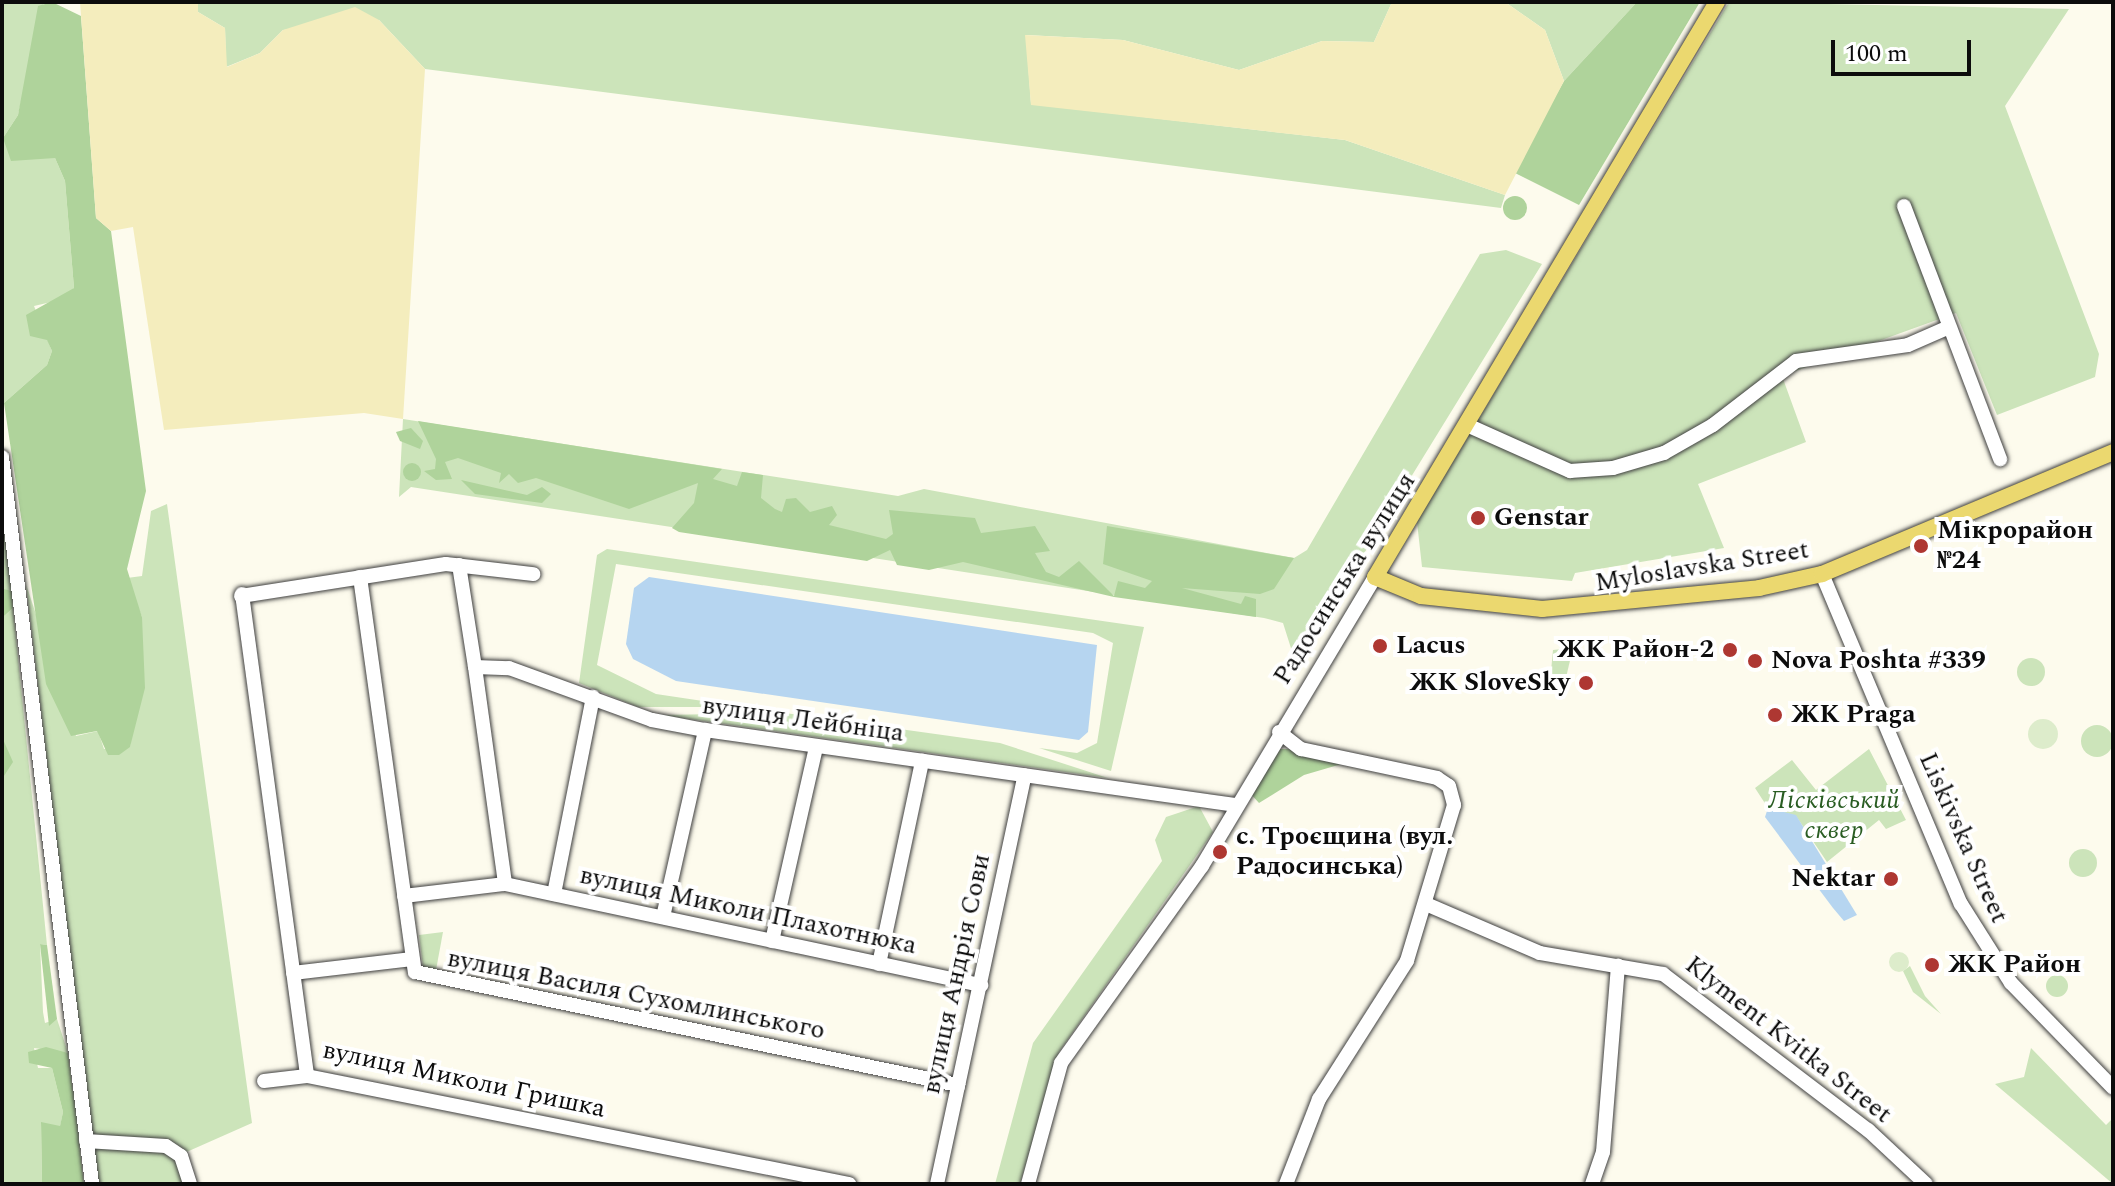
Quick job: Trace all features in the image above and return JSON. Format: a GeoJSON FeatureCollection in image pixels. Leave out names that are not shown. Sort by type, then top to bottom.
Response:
{"type":"FeatureCollection","features":[{"type":"Feature","properties":{"kind":"main road","name":"Радосинська вулиця"},"geometry":{"type":"LineString","coordinates":[[1375,577],[1717,2]]}},
{"type":"Feature","properties":{"kind":"main road","name":"Myloslavska Street"},"geometry":{"type":"LineString","coordinates":[[1375,577],[1421,596],[1586,609],[1822,574],[2113,452]]}},
{"type":"Feature","properties":{"kind":"street"},"geometry":{"type":"LineString","coordinates":[[1904,206],[1947,328],[2000,459]]}},
{"type":"Feature","properties":{"kind":"street"},"geometry":{"type":"LineString","coordinates":[[1467,425],[1570,471],[1613,468],[1664,453],[1713,425],[1796,361],[1908,345],[1947,328]]}},
{"type":"Feature","properties":{"kind":"street"},"geometry":{"type":"LineString","coordinates":[[2,457],[92,1184]]}},
{"type":"Feature","properties":{"kind":"street"},"geometry":{"type":"LineString","coordinates":[[459,565],[505,884]]}},
{"type":"Feature","properties":{"kind":"street"},"geometry":{"type":"LineString","coordinates":[[360,577],[459,565],[533,574]]}},
{"type":"Feature","properties":{"kind":"street","name":"Liskivska Street"},"geometry":{"type":"LineString","coordinates":[[1822,574],[1961,904],[2011,983],[2113,1088]]}},
{"type":"Feature","properties":{"kind":"street","name":"вулиця Миколи Гришка"},"geometry":{"type":"LineString","coordinates":[[360,577],[241,596],[307,1076],[849,1184]]}},
{"type":"Feature","properties":{"kind":"street","name":"вулиця Василя Сухомлинського"},"geometry":{"type":"LineString","coordinates":[[360,577],[412,959],[422,977],[958,1085]]}},
{"type":"Feature","properties":{"kind":"street","name":"Радосинська вулиця"},"geometry":{"type":"LineString","coordinates":[[1028,1184],[1061,1063],[1202,866],[1235,805],[1375,577]]}},
{"type":"Feature","properties":{"kind":"street","name":"вулиця Лейбніца"},"geometry":{"type":"LineString","coordinates":[[475,667],[509,668],[705,730],[1235,805]]}},
{"type":"Feature","properties":{"kind":"street"},"geometry":{"type":"LineString","coordinates":[[554,894],[593,697]]}},
{"type":"Feature","properties":{"kind":"street"},"geometry":{"type":"LineString","coordinates":[[663,917],[705,730]]}},
{"type":"Feature","properties":{"kind":"street"},"geometry":{"type":"LineString","coordinates":[[1279,732],[1301,749],[1410,769],[1449,786],[1454,805],[1407,961],[1303,1131],[1286,1184]]}},
{"type":"Feature","properties":{"kind":"street"},"geometry":{"type":"LineString","coordinates":[[772,941],[816,747]]}},
{"type":"Feature","properties":{"kind":"street"},"geometry":{"type":"LineString","coordinates":[[879,964],[922,761]]}},
{"type":"Feature","properties":{"kind":"street","name":"вулиця Андрія Сови"},"geometry":{"type":"LineString","coordinates":[[937,1184],[1025,775]]}},
{"type":"Feature","properties":{"kind":"street","name":"вулиця Миколи Плахотнюка"},"geometry":{"type":"LineString","coordinates":[[404,896],[505,884],[981,985]]}},
{"type":"Feature","properties":{"kind":"street","name":"Klyment Kvitka Street"},"geometry":{"type":"LineString","coordinates":[[1426,904],[1540,953],[1669,978],[1868,1130],[1926,1184]]}},
{"type":"Feature","properties":{"kind":"street"},"geometry":{"type":"LineString","coordinates":[[293,973],[412,959]]}},
{"type":"Feature","properties":{"kind":"street"},"geometry":{"type":"LineString","coordinates":[[1592,1184],[1603,1152],[1618,966]]}},
{"type":"Feature","properties":{"kind":"street"},"geometry":{"type":"LineString","coordinates":[[264,1081],[307,1076]]}},
{"type":"Feature","properties":{"kind":"street"},"geometry":{"type":"LineString","coordinates":[[86,1141],[166,1146],[181,1156],[190,1184]]}},
{"type":"Feature","properties":{"kind":"green space"},"geometry":{"type":"Polygon","coordinates":[[[2,2],[44,2],[18,115],[3,138],[31,156],[55,158],[65,181],[74,288],[64,299],[34,306],[52,351],[47,365],[4,403],[2,2]]]}},
{"type":"Feature","properties":{"kind":"green space"},"geometry":{"type":"Polygon","coordinates":[[[52,2],[81,16],[96,218],[111,231],[146,491],[127,569],[142,617],[145,688],[130,747],[119,755],[108,755],[97,731],[71,736],[46,684],[4,403],[47,365],[52,351],[47,340],[30,336],[26,315],[74,288],[65,181],[55,158],[11,161],[3,138],[18,115],[38,6],[52,2]]]}},
{"type":"Feature","properties":{"kind":"green space"},"geometry":{"type":"Polygon","coordinates":[[[198,2],[1392,2],[1374,42],[1322,41],[1239,70],[1123,40],[1026,35],[1031,104],[1345,140],[1505,195],[1501,208],[425,69],[379,20],[283,30],[260,53],[226,67],[225,28],[198,12],[198,2]]]}},
{"type":"Feature","properties":{"kind":"green space"},"geometry":{"type":"Polygon","coordinates":[[[1505,2],[1637,2],[1564,81],[1545,30],[1505,2]]]}},
{"type":"Feature","properties":{"kind":"green space"},"geometry":{"type":"Polygon","coordinates":[[[1637,2],[1700,2],[1579,205],[1513,172],[1564,81],[1637,2]]]}},
{"type":"Feature","properties":{"kind":"green space"},"geometry":{"type":"Polygon","coordinates":[[[1729,2],[2069,9],[2005,106],[2099,354],[2095,377],[1997,415],[1956,313],[1782,376],[1806,442],[1698,484],[1724,548],[1575,573],[1572,581],[1422,567],[1417,522],[1729,2]]]}},
{"type":"Feature","properties":{"kind":"green space"},"geometry":{"type":"Polygon","coordinates":[[[1515,196],[1524,199],[1527,208],[1524,217],[1515,220],[1506,217],[1503,208],[1506,199],[1515,196]]]}},
{"type":"Feature","properties":{"kind":"green space"},"geometry":{"type":"Polygon","coordinates":[[[1506,250],[1542,264],[1296,664],[1283,623],[1264,618],[411,487],[399,497],[403,419],[898,496],[924,489],[1294,558],[1307,550],[1480,254],[1506,250]]]}},
{"type":"Feature","properties":{"kind":"green space"},"geometry":{"type":"Polygon","coordinates":[[[418,421],[722,469],[713,479],[737,486],[742,472],[763,475],[761,498],[775,509],[782,512],[786,499],[796,498],[810,512],[832,506],[837,515],[829,525],[886,539],[893,534],[889,510],[975,518],[981,533],[1035,526],[1050,551],[1035,553],[1046,572],[1059,577],[1079,561],[1114,596],[1118,581],[1145,588],[1152,581],[1103,564],[1107,526],[1294,558],[1274,589],[1260,594],[1182,588],[1241,604],[1245,596],[1256,599],[1256,617],[1114,597],[963,562],[929,570],[897,565],[890,550],[867,561],[679,532],[672,528],[694,503],[698,483],[629,509],[536,478],[518,483],[509,474],[499,483],[501,473],[458,458],[445,462],[452,479],[436,480],[424,471],[435,469],[436,459],[418,421]]]}},
{"type":"Feature","properties":{"kind":"green space"},"geometry":{"type":"Polygon","coordinates":[[[411,428],[423,441],[420,449],[400,441],[396,432],[411,428]]]}},
{"type":"Feature","properties":{"kind":"green space"},"geometry":{"type":"Polygon","coordinates":[[[408,463],[416,463],[421,472],[419,479],[408,481],[403,476],[403,468],[408,463]]]}},
{"type":"Feature","properties":{"kind":"green space"},"geometry":{"type":"Polygon","coordinates":[[[461,480],[527,495],[542,487],[551,494],[542,503],[475,494],[461,480]]]}},
{"type":"Feature","properties":{"kind":"green space"},"geometry":{"type":"Polygon","coordinates":[[[167,504],[252,1123],[182,1154],[183,1184],[97,1184],[26,584],[76,736],[98,731],[104,749],[130,747],[142,617],[127,578],[142,576],[151,511],[167,504]]]}},
{"type":"Feature","properties":{"kind":"green space"},"geometry":{"type":"Polygon","coordinates":[[[2,507],[12,591],[2,589],[2,507]]]}},
{"type":"Feature","properties":{"kind":"green space"},"geometry":{"type":"Polygon","coordinates":[[[607,549],[1144,627],[1111,771],[1039,748],[1077,753],[1097,743],[1113,643],[1093,633],[616,564],[597,665],[656,694],[743,707],[638,707],[579,683],[597,555],[607,549]]]}},
{"type":"Feature","properties":{"kind":"green space"},"geometry":{"type":"Polygon","coordinates":[[[4,589],[12,591],[13,608],[2,618],[4,589]]]}},
{"type":"Feature","properties":{"kind":"green space"},"geometry":{"type":"Polygon","coordinates":[[[13,608],[47,945],[40,944],[43,1012],[45,1023],[57,1019],[68,1053],[34,1048],[38,1068],[52,1068],[63,1112],[60,1127],[41,1123],[42,1184],[2,1184],[2,618],[13,608]]]}},
{"type":"Feature","properties":{"kind":"green space"},"geometry":{"type":"Polygon","coordinates":[[[1573,648],[1563,690],[1549,692],[1553,650],[1573,648]]]}},
{"type":"Feature","properties":{"kind":"green space"},"geometry":{"type":"Polygon","coordinates":[[[2031,658],[2041,662],[2045,672],[2041,682],[2031,686],[2021,682],[2017,672],[2021,662],[2031,658]]]}},
{"type":"Feature","properties":{"kind":"green space"},"geometry":{"type":"Polygon","coordinates":[[[785,713],[1000,743],[1108,778],[661,715],[785,713]]]}},
{"type":"Feature","properties":{"kind":"green space"},"geometry":{"type":"Polygon","coordinates":[[[2043,719],[2054,723],[2058,734],[2054,745],[2043,749],[2032,745],[2028,734],[2032,723],[2043,719]]]}},
{"type":"Feature","properties":{"kind":"green space"},"geometry":{"type":"Polygon","coordinates":[[[2097,725],[2108,730],[2113,741],[2108,752],[2097,757],[2086,752],[2081,741],[2086,730],[2097,725]]]}},
{"type":"Feature","properties":{"kind":"green space"},"geometry":{"type":"Polygon","coordinates":[[[2,737],[13,762],[2,779],[2,737]]]}},
{"type":"Feature","properties":{"kind":"green space"},"geometry":{"type":"Polygon","coordinates":[[[1280,749],[1345,763],[1304,775],[1259,803],[1249,792],[1280,749]]]}},
{"type":"Feature","properties":{"kind":"green space","name":"Лісківський сквер"},"geometry":{"type":"Polygon","coordinates":[[[1869,749],[1906,820],[1886,829],[1879,820],[1827,862],[1796,816],[1768,808],[1755,788],[1792,760],[1816,790],[1869,749]]]}},
{"type":"Feature","properties":{"kind":"green space"},"geometry":{"type":"Polygon","coordinates":[[[1199,806],[1213,832],[1059,1052],[1020,1184],[995,1184],[1033,1043],[1162,861],[1155,840],[1166,817],[1199,806]]]}},
{"type":"Feature","properties":{"kind":"green space"},"geometry":{"type":"Polygon","coordinates":[[[2083,849],[2093,853],[2097,863],[2093,873],[2083,877],[2073,873],[2069,863],[2073,853],[2083,849]]]}},
{"type":"Feature","properties":{"kind":"green space"},"geometry":{"type":"Polygon","coordinates":[[[443,932],[436,970],[423,967],[419,935],[443,932]]]}},
{"type":"Feature","properties":{"kind":"green space"},"geometry":{"type":"Polygon","coordinates":[[[40,944],[47,945],[57,1019],[49,1026],[40,944]]]}},
{"type":"Feature","properties":{"kind":"green space"},"geometry":{"type":"Polygon","coordinates":[[[1899,952],[1906,955],[1909,962],[1906,969],[1899,972],[1892,969],[1889,962],[1892,955],[1899,952]]]}},
{"type":"Feature","properties":{"kind":"green space"},"geometry":{"type":"Polygon","coordinates":[[[1910,966],[1925,996],[1941,1014],[1913,992],[1903,971],[1910,966]]]}},
{"type":"Feature","properties":{"kind":"green space"},"geometry":{"type":"Polygon","coordinates":[[[2057,975],[2065,978],[2068,986],[2065,994],[2057,997],[2049,994],[2046,986],[2049,978],[2057,975]]]}},
{"type":"Feature","properties":{"kind":"green space"},"geometry":{"type":"Polygon","coordinates":[[[46,1047],[68,1053],[84,1184],[42,1184],[41,1122],[60,1126],[63,1112],[52,1068],[29,1063],[28,1052],[46,1047]]]}},
{"type":"Feature","properties":{"kind":"green space"},"geometry":{"type":"Polygon","coordinates":[[[2031,1048],[2106,1125],[2113,1118],[2113,1184],[1995,1084],[2024,1077],[2031,1048]]]}},
{"type":"Feature","properties":{"kind":"green space"},"geometry":{"type":"Polygon","coordinates":[[[69,1074],[76,1100],[80,1149],[73,1135],[69,1074]]]}},
{"type":"Feature","properties":{"kind":"sand"},"geometry":{"type":"Polygon","coordinates":[[[80,2],[198,2],[198,12],[225,28],[227,67],[260,53],[283,30],[355,7],[379,20],[425,69],[403,419],[364,413],[164,430],[133,227],[111,231],[96,218],[80,2]]]}},
{"type":"Feature","properties":{"kind":"sand"},"geometry":{"type":"Polygon","coordinates":[[[1392,2],[1505,2],[1545,30],[1564,81],[1505,195],[1345,140],[1031,105],[1025,35],[1123,40],[1239,70],[1322,41],[1374,42],[1392,2]]]}},
{"type":"Feature","properties":{"kind":"water"},"geometry":{"type":"Polygon","coordinates":[[[649,577],[1097,645],[1088,732],[1079,740],[676,681],[633,659],[626,644],[634,588],[649,577]]]}},
{"type":"Feature","properties":{"kind":"water"},"geometry":{"type":"Polygon","coordinates":[[[1768,808],[1796,815],[1857,915],[1844,921],[1833,908],[1765,817],[1768,808]]]}},
{"type":"Feature","properties":{"kind":"place","name":"Genstar"},"geometry":{"type":"Point","coordinates":[1478,518]}},
{"type":"Feature","properties":{"kind":"place","name":"Мікрорайон №24"},"geometry":{"type":"Point","coordinates":[1921,546]}},
{"type":"Feature","properties":{"kind":"place","name":"Lacus"},"geometry":{"type":"Point","coordinates":[1380,646]}},
{"type":"Feature","properties":{"kind":"place","name":"ЖК Район-2"},"geometry":{"type":"Point","coordinates":[1730,650]}},
{"type":"Feature","properties":{"kind":"place","name":"Nova Poshta #339"},"geometry":{"type":"Point","coordinates":[1755,661]}},
{"type":"Feature","properties":{"kind":"place","name":"ЖК SloveSky"},"geometry":{"type":"Point","coordinates":[1586,683]}},
{"type":"Feature","properties":{"kind":"place","name":"ЖК Praga"},"geometry":{"type":"Point","coordinates":[1775,715]}},
{"type":"Feature","properties":{"kind":"place","name":"с. Троєщина (вул. Радосинська)"},"geometry":{"type":"Point","coordinates":[1220,852]}},
{"type":"Feature","properties":{"kind":"place","name":"Nektar"},"geometry":{"type":"Point","coordinates":[1891,879]}},
{"type":"Feature","properties":{"kind":"place","name":"ЖК Район"},"geometry":{"type":"Point","coordinates":[1932,965]}}]}
